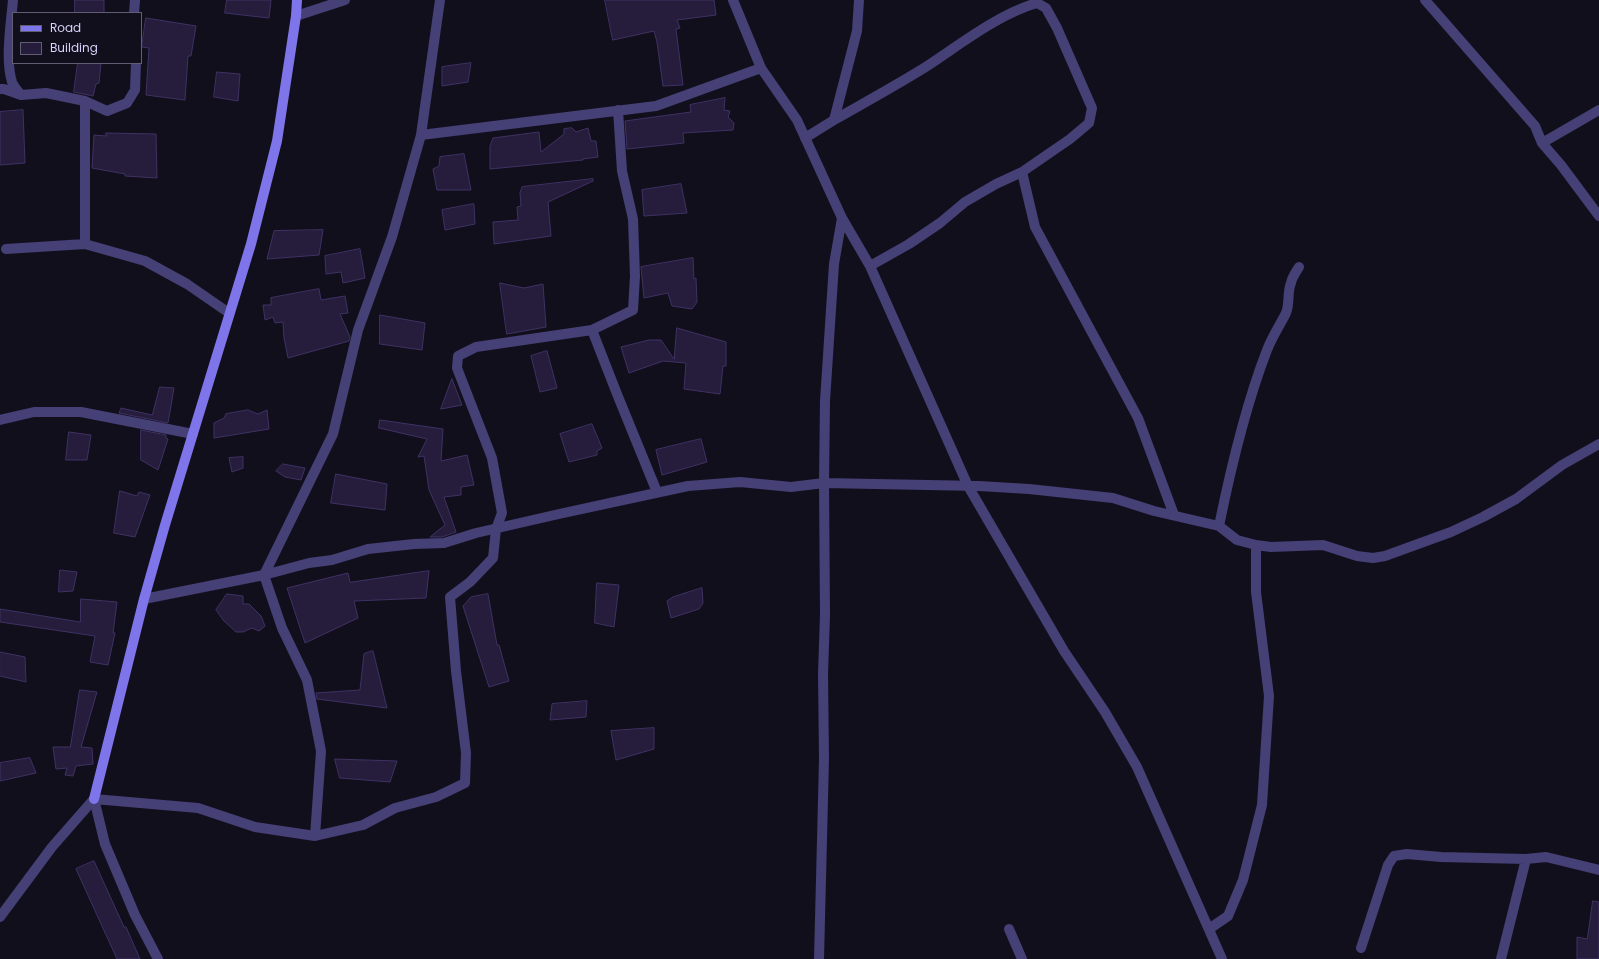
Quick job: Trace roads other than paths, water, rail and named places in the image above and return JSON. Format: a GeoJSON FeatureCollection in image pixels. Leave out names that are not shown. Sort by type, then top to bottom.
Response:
{"type":"FeatureCollection","features":[{"type":"Feature","properties":{"kind":"main road"},"geometry":{"type":"LineString","coordinates":[[94,799],[144,599],[165,525],[251,244],[278,141],[297,0]]}},
{"type":"Feature","properties":{"kind":"street"},"geometry":{"type":"LineString","coordinates":[[12,0],[9,38],[9,68],[12,83],[21,95]]}},
{"type":"Feature","properties":{"kind":"street"},"geometry":{"type":"LineString","coordinates":[[134,12],[135,0]]}},
{"type":"Feature","properties":{"kind":"street"},"geometry":{"type":"LineString","coordinates":[[296,16],[344,0]]}},
{"type":"Feature","properties":{"kind":"street"},"geometry":{"type":"LineString","coordinates":[[315,836],[321,751],[307,680],[282,628],[264,575],[333,434],[358,330],[392,237],[421,135],[440,0]]}},
{"type":"Feature","properties":{"kind":"street"},"geometry":{"type":"LineString","coordinates":[[733,0],[761,68],[797,120],[842,218],[870,266],[968,486],[1064,651],[1105,712],[1137,767],[1222,959]]}},
{"type":"Feature","properties":{"kind":"street"},"geometry":{"type":"LineString","coordinates":[[834,120],[857,31],[859,0]]}},
{"type":"Feature","properties":{"kind":"street"},"geometry":{"type":"LineString","coordinates":[[1425,0],[1535,126],[1542,143],[1561,165],[1599,216]]}},
{"type":"Feature","properties":{"kind":"street"},"geometry":{"type":"LineString","coordinates":[[805,138],[904,81],[981,30],[1023,7],[1037,3],[1046,8],[1057,28],[1092,108],[1089,123],[1070,139],[1022,172],[996,184],[965,202],[940,223],[909,244],[870,266]]}},
{"type":"Feature","properties":{"kind":"street"},"geometry":{"type":"LineString","coordinates":[[0,89],[21,95],[46,93],[85,101],[107,111],[127,103],[135,90],[136,64]]}},
{"type":"Feature","properties":{"kind":"street"},"geometry":{"type":"LineString","coordinates":[[421,135],[656,106],[761,68]]}},
{"type":"Feature","properties":{"kind":"street"},"geometry":{"type":"LineString","coordinates":[[85,101],[85,244]]}},
{"type":"Feature","properties":{"kind":"street"},"geometry":{"type":"LineString","coordinates":[[94,799],[198,808],[255,827],[315,836],[363,825],[395,808],[436,797],[465,783],[466,753],[456,671],[450,597],[470,582],[493,558],[496,529],[502,514],[492,458],[457,368],[458,356],[476,347],[592,330],[633,310],[635,276],[633,219],[622,171],[618,110]]}},
{"type":"Feature","properties":{"kind":"street"},"geometry":{"type":"LineString","coordinates":[[1542,143],[1599,110]]}},
{"type":"Feature","properties":{"kind":"street"},"geometry":{"type":"LineString","coordinates":[[1022,172],[1035,227],[1138,418],[1174,515]]}},
{"type":"Feature","properties":{"kind":"street"},"geometry":{"type":"LineString","coordinates":[[819,959],[824,759],[823,674],[825,615],[825,401],[834,264],[842,218]]}},
{"type":"Feature","properties":{"kind":"street"},"geometry":{"type":"LineString","coordinates":[[6,248],[85,244],[145,261],[187,284],[229,313]]}},
{"type":"Feature","properties":{"kind":"street"},"geometry":{"type":"LineString","coordinates":[[1219,526],[1232,462],[1252,394],[1267,350],[1276,329],[1286,313],[1290,283],[1299,266]]}},
{"type":"Feature","properties":{"kind":"street"},"geometry":{"type":"LineString","coordinates":[[592,330],[657,492]]}},
{"type":"Feature","properties":{"kind":"street"},"geometry":{"type":"LineString","coordinates":[[0,420],[34,412],[81,412],[193,434]]}},
{"type":"Feature","properties":{"kind":"street"},"geometry":{"type":"LineString","coordinates":[[144,599],[264,575],[309,563],[332,560],[368,549],[444,542],[476,533],[657,492],[688,486],[740,482],[791,487],[824,484],[968,486],[1029,489],[1113,498],[1154,511],[1219,526],[1237,540],[1256,545],[1270,547],[1323,545],[1357,556],[1373,558],[1385,556],[1451,532],[1484,517],[1516,499],[1562,465],[1599,444]]}},
{"type":"Feature","properties":{"kind":"street"},"geometry":{"type":"LineString","coordinates":[[1209,929],[1228,916],[1243,880],[1262,805],[1269,696],[1256,592],[1256,545]]}},
{"type":"Feature","properties":{"kind":"street"},"geometry":{"type":"LineString","coordinates":[[0,917],[52,847],[94,799]]}},
{"type":"Feature","properties":{"kind":"street"},"geometry":{"type":"LineString","coordinates":[[94,799],[105,844],[135,915],[158,959]]}},
{"type":"Feature","properties":{"kind":"street"},"geometry":{"type":"LineString","coordinates":[[1361,948],[1388,865],[1394,856],[1407,854],[1441,857],[1526,859],[1546,857],[1599,870]]}},
{"type":"Feature","properties":{"kind":"street"},"geometry":{"type":"LineString","coordinates":[[1501,959],[1526,859]]}},
{"type":"Feature","properties":{"kind":"street"},"geometry":{"type":"LineString","coordinates":[[1009,929],[1022,959]]}}]}
